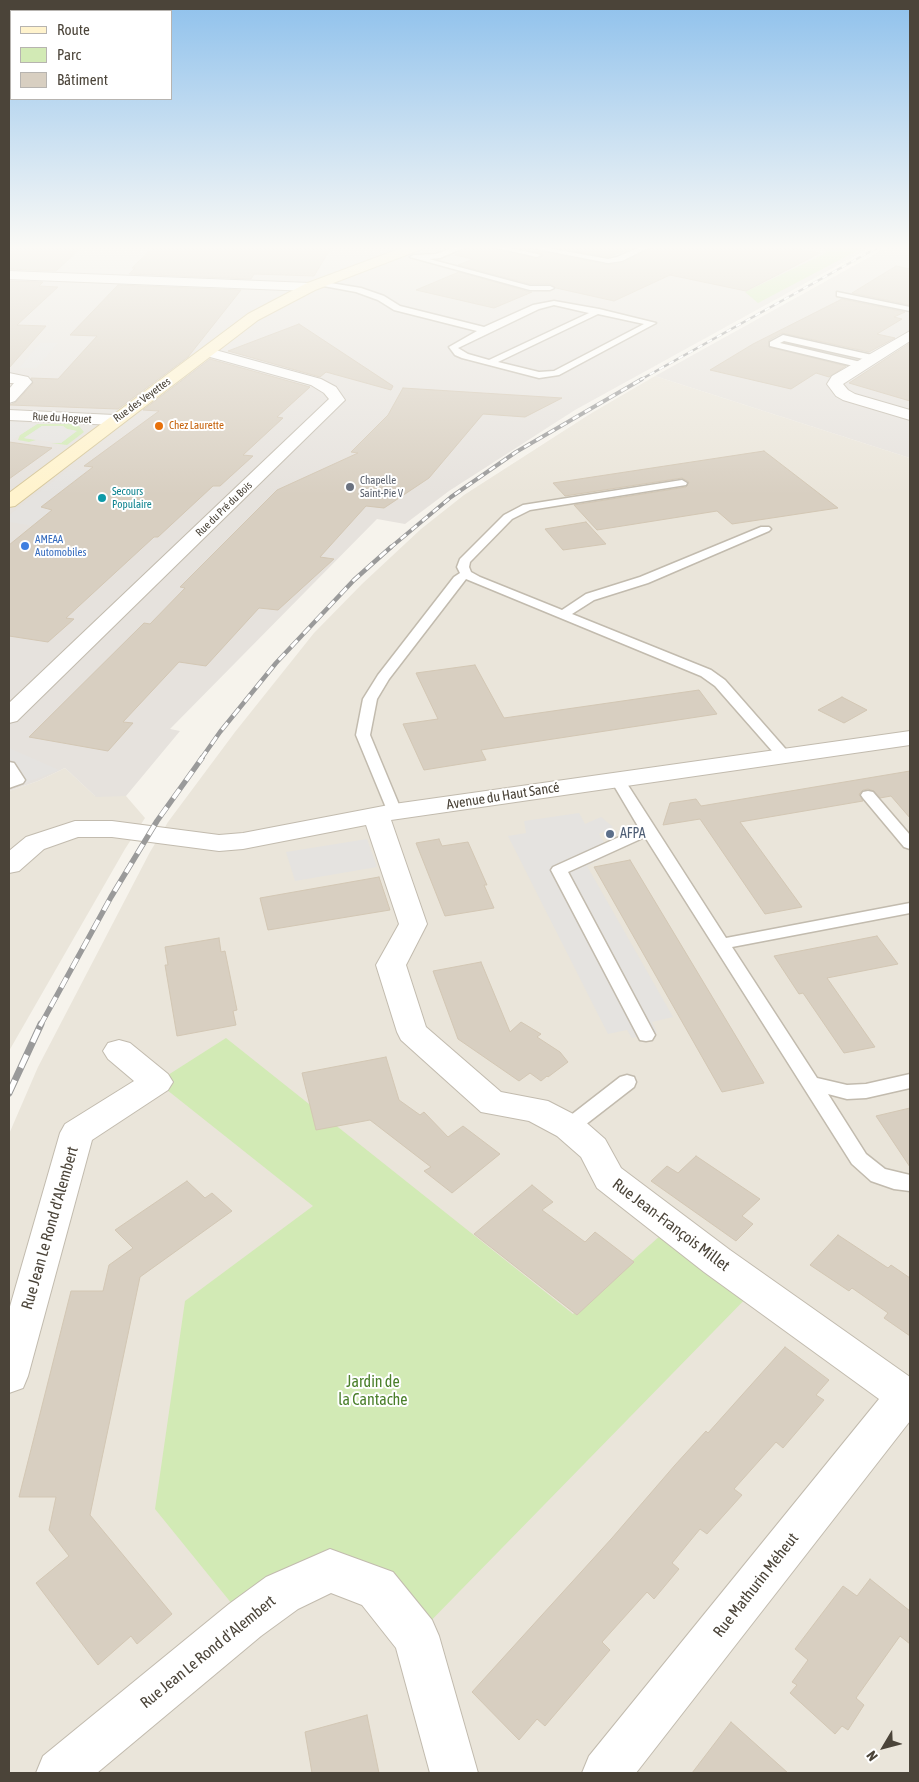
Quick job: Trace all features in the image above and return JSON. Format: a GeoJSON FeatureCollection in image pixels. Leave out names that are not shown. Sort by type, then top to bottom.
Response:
{"type":"FeatureCollection","features":[{"type":"Feature","properties":{"kind":"street","name":"Rue des Veyettes"},"geometry":{"type":"LineString","coordinates":[[9,502],[114,420],[237,329]]}},
{"type":"Feature","properties":{"kind":"street"},"geometry":{"type":"LineString","coordinates":[[910,335],[836,379],[835,384],[837,388],[849,397],[910,415]]}},
{"type":"Feature","properties":{"kind":"street","name":"Rue du Pré du Bois"},"geometry":{"type":"LineString","coordinates":[[9,716],[337,400],[330,390],[316,382],[208,352]]}},
{"type":"Feature","properties":{"kind":"street"},"geometry":{"type":"LineString","coordinates":[[9,378],[23,380],[24,382],[9,398]]}},
{"type":"Feature","properties":{"kind":"street","name":"Rue du Hoguet"},"geometry":{"type":"LineString","coordinates":[[9,416],[114,420]]}},
{"type":"Feature","properties":{"kind":"street","name":"Avenue du Haut Sancé"},"geometry":{"type":"LineString","coordinates":[[9,865],[41,840],[66,831],[96,828],[219,843],[243,841],[385,814],[910,738]]}},
{"type":"Feature","properties":{"kind":"street","name":"Rue Jean-François Millet"},"geometry":{"type":"LineString","coordinates":[[385,814],[413,924],[390,965],[412,1032],[492,1103],[536,1110],[569,1127],[593,1148],[609,1178],[717,1261],[908,1396]]}},
{"type":"Feature","properties":{"kind":"street","name":"Rue Jean Le Rond d'Alembert"},"geometry":{"type":"LineString","coordinates":[[9,1376],[76,1133],[157,1082],[119,1051]]}},
{"type":"Feature","properties":{"kind":"street","name":"Rue Mathurin Méheut"},"geometry":{"type":"LineString","coordinates":[[606,1773],[908,1396]]}},
{"type":"Feature","properties":{"kind":"street","name":"Rue Jean Le Rond d'Alembert"},"geometry":{"type":"LineString","coordinates":[[60,1773],[245,1620],[282,1593],[330,1571],[377,1588],[416,1636],[454,1773]]}},
{"type":"Feature","properties":{"kind":"lane"},"geometry":{"type":"LineString","coordinates":[[489,363],[561,329]]}},
{"type":"Feature","properties":{"kind":"lane"},"geometry":{"type":"LineString","coordinates":[[485,330],[453,347],[465,356],[531,375],[556,373],[640,329]]}},
{"type":"Feature","properties":{"kind":"lane"},"geometry":{"type":"LineString","coordinates":[[783,338],[867,362],[773,344],[783,338]]}},
{"type":"Feature","properties":{"kind":"lane"},"geometry":{"type":"LineString","coordinates":[[682,483],[538,504],[517,511],[508,517],[464,561],[462,567],[466,574],[476,580],[706,672],[720,683],[785,757]]}},
{"type":"Feature","properties":{"kind":"lane"},"geometry":{"type":"LineString","coordinates":[[563,615],[590,597],[644,580],[765,529]]}},
{"type":"Feature","properties":{"kind":"lane"},"geometry":{"type":"LineString","coordinates":[[385,814],[364,735],[370,699],[383,678],[458,580],[466,574]]}},
{"type":"Feature","properties":{"kind":"lane"},"geometry":{"type":"LineString","coordinates":[[9,766],[18,780],[9,784]]}},
{"type":"Feature","properties":{"kind":"lane"},"geometry":{"type":"LineString","coordinates":[[617,779],[859,1158],[878,1175],[894,1181],[910,1183]]}},
{"type":"Feature","properties":{"kind":"lane"},"geometry":{"type":"LineString","coordinates":[[868,795],[910,844]]}},
{"type":"Feature","properties":{"kind":"lane"},"geometry":{"type":"LineString","coordinates":[[646,1035],[560,870],[648,830]]}},
{"type":"Feature","properties":{"kind":"lane"},"geometry":{"type":"LineString","coordinates":[[721,944],[910,908]]}},
{"type":"Feature","properties":{"kind":"lane"},"geometry":{"type":"LineString","coordinates":[[813,1084],[847,1092],[866,1091],[910,1081]]}},
{"type":"Feature","properties":{"kind":"lane"},"geometry":{"type":"LineString","coordinates":[[569,1127],[627,1082]]}},
{"type":"Feature","properties":{"kind":"shaded area"},"geometry":{"type":"Polygon","coordinates":[[[9,329],[722,329],[575,410],[449,491],[405,524],[377,519],[170,729],[180,731],[126,796],[96,797],[65,768],[38,781],[9,791],[9,329]]]}},
{"type":"Feature","properties":{"kind":"shaded area"},"geometry":{"type":"Polygon","coordinates":[[[739,329],[910,329],[910,458],[655,376],[739,329]]]}},
{"type":"Feature","properties":{"kind":"shaded area"},"geometry":{"type":"Polygon","coordinates":[[[40,343],[58,343],[37,368],[19,368],[40,343]]]}},
{"type":"Feature","properties":{"kind":"shaded area"},"geometry":{"type":"Polygon","coordinates":[[[655,376],[910,458],[910,1773],[9,1773],[9,1134],[38,1067],[150,852],[168,822],[235,732],[314,633],[362,584],[421,529],[464,495],[590,414],[655,376]]]}},
{"type":"Feature","properties":{"kind":"shaded area"},"geometry":{"type":"Polygon","coordinates":[[[9,422],[37,424],[9,442],[9,422]]]}},
{"type":"Feature","properties":{"kind":"shaded area"},"geometry":{"type":"Polygon","coordinates":[[[42,426],[63,426],[77,431],[61,443],[24,438],[42,426]]]}},
{"type":"Feature","properties":{"kind":"shaded area"},"geometry":{"type":"Polygon","coordinates":[[[69,469],[87,471],[42,506],[43,508],[53,510],[34,526],[9,522],[9,515],[69,469]]]}},
{"type":"Feature","properties":{"kind":"shaded area"},"geometry":{"type":"Polygon","coordinates":[[[9,748],[59,770],[9,789],[9,748]]]}},
{"type":"Feature","properties":{"kind":"shaded area"},"geometry":{"type":"Polygon","coordinates":[[[65,768],[95,796],[126,796],[145,818],[125,849],[9,1051],[9,791],[38,781],[65,768]]]}},
{"type":"Feature","properties":{"kind":"shaded area"},"geometry":{"type":"Polygon","coordinates":[[[579,813],[585,824],[601,817],[613,827],[599,834],[611,854],[587,866],[673,1017],[652,1022],[657,1033],[632,1038],[627,1030],[608,1034],[508,836],[526,833],[524,821],[579,813]]]}},
{"type":"Feature","properties":{"kind":"shaded area"},"geometry":{"type":"Polygon","coordinates":[[[367,839],[377,867],[295,881],[286,852],[367,839]]]}},
{"type":"Feature","properties":{"kind":"green space"},"geometry":{"type":"Polygon","coordinates":[[[37,424],[72,424],[79,426],[84,432],[67,445],[51,443],[61,443],[76,431],[63,426],[42,426],[24,438],[36,440],[29,442],[18,440],[20,435],[37,424]]]}},
{"type":"Feature","properties":{"kind":"green space","name":"Jardin de la Cantache"},"geometry":{"type":"Polygon","coordinates":[[[226,1038],[573,1314],[671,1226],[756,1288],[416,1636],[330,1571],[245,1620],[155,1509],[185,1301],[313,1206],[157,1082],[226,1038]]]}},
{"type":"Feature","properties":{"kind":"building"},"geometry":{"type":"Polygon","coordinates":[[[9,329],[43,329],[9,368],[9,329]]]}},
{"type":"Feature","properties":{"kind":"building"},"geometry":{"type":"Polygon","coordinates":[[[76,329],[210,329],[188,357],[118,409],[10,405],[16,402],[33,383],[31,378],[58,379],[97,336],[70,335],[76,329]]]}},
{"type":"Feature","properties":{"kind":"building"},"geometry":{"type":"Polygon","coordinates":[[[285,329],[307,329],[393,386],[391,390],[326,372],[320,377],[228,351],[285,329]]]}},
{"type":"Feature","properties":{"kind":"building"},"geometry":{"type":"Polygon","coordinates":[[[782,329],[885,329],[877,334],[895,338],[869,352],[782,333],[769,340],[769,347],[846,366],[829,377],[816,373],[791,389],[710,370],[753,344],[782,329]]]}},
{"type":"Feature","properties":{"kind":"building"},"geometry":{"type":"Polygon","coordinates":[[[910,343],[910,401],[849,383],[910,343]]]}},
{"type":"Feature","properties":{"kind":"building"},"geometry":{"type":"Polygon","coordinates":[[[210,359],[310,387],[277,417],[283,418],[243,455],[253,456],[220,486],[213,486],[158,537],[154,537],[66,618],[74,619],[48,642],[9,636],[9,545],[52,510],[41,507],[93,467],[84,466],[159,411],[143,410],[210,359]]]}},
{"type":"Feature","properties":{"kind":"building"},"geometry":{"type":"Polygon","coordinates":[[[403,388],[562,398],[525,417],[483,414],[429,478],[384,508],[366,506],[320,557],[334,559],[278,610],[259,608],[206,666],[179,662],[123,722],[133,723],[108,751],[29,737],[144,623],[150,624],[185,588],[180,587],[277,490],[358,453],[351,452],[388,415],[403,388]]]}},
{"type":"Feature","properties":{"kind":"building"},"geometry":{"type":"Polygon","coordinates":[[[9,442],[52,448],[9,479],[9,442]]]}},
{"type":"Feature","properties":{"kind":"building"},"geometry":{"type":"Polygon","coordinates":[[[764,451],[838,508],[732,524],[717,511],[597,530],[574,505],[686,487],[689,482],[682,478],[565,496],[553,483],[764,451]]]}},
{"type":"Feature","properties":{"kind":"building"},"geometry":{"type":"Polygon","coordinates":[[[586,522],[606,544],[563,550],[545,529],[586,522]]]}},
{"type":"Feature","properties":{"kind":"building"},"geometry":{"type":"Polygon","coordinates":[[[475,665],[504,718],[699,690],[717,714],[481,750],[486,760],[424,770],[403,724],[438,719],[416,673],[475,665]]]}},
{"type":"Feature","properties":{"kind":"building"},"geometry":{"type":"Polygon","coordinates":[[[842,697],[867,710],[844,723],[818,710],[842,697]]]}},
{"type":"Feature","properties":{"kind":"building"},"geometry":{"type":"Polygon","coordinates":[[[910,771],[910,818],[891,796],[880,798],[874,791],[868,789],[863,790],[859,794],[863,801],[740,822],[802,907],[765,914],[700,819],[663,825],[670,803],[696,799],[701,806],[910,771]]]}},
{"type":"Feature","properties":{"kind":"building"},"geometry":{"type":"Polygon","coordinates":[[[439,839],[442,846],[468,842],[487,885],[484,885],[494,908],[445,916],[416,843],[439,839]]]}},
{"type":"Feature","properties":{"kind":"building"},"geometry":{"type":"Polygon","coordinates":[[[630,860],[764,1083],[722,1092],[594,867],[630,860]]]}},
{"type":"Feature","properties":{"kind":"building"},"geometry":{"type":"Polygon","coordinates":[[[379,877],[390,910],[268,930],[260,898],[379,877]]]}},
{"type":"Feature","properties":{"kind":"building"},"geometry":{"type":"Polygon","coordinates":[[[877,936],[898,964],[827,978],[875,1047],[844,1053],[803,993],[799,994],[774,956],[877,936]]]}},
{"type":"Feature","properties":{"kind":"building"},"geometry":{"type":"Polygon","coordinates":[[[219,938],[221,952],[225,951],[237,1010],[233,1011],[236,1025],[177,1036],[165,965],[168,965],[165,947],[219,938]]]}},
{"type":"Feature","properties":{"kind":"building"},"geometry":{"type":"Polygon","coordinates":[[[481,962],[510,1032],[521,1022],[541,1034],[537,1037],[560,1052],[568,1062],[541,1081],[530,1073],[519,1081],[458,1039],[433,971],[481,962]]]}},
{"type":"Feature","properties":{"kind":"building"},"geometry":{"type":"Polygon","coordinates":[[[386,1057],[399,1100],[420,1115],[424,1112],[448,1137],[463,1126],[500,1154],[452,1193],[424,1171],[431,1167],[370,1120],[316,1130],[302,1073],[386,1057]]]}},
{"type":"Feature","properties":{"kind":"building"},"geometry":{"type":"Polygon","coordinates":[[[910,1108],[910,1167],[876,1116],[910,1108]]]}},
{"type":"Feature","properties":{"kind":"building"},"geometry":{"type":"Polygon","coordinates":[[[696,1156],[760,1199],[742,1216],[753,1224],[736,1241],[651,1181],[667,1166],[678,1173],[696,1156]]]}},
{"type":"Feature","properties":{"kind":"building"},"geometry":{"type":"Polygon","coordinates":[[[187,1181],[205,1198],[212,1193],[232,1211],[140,1277],[90,1515],[172,1614],[137,1644],[131,1636],[98,1665],[36,1583],[69,1556],[49,1530],[56,1497],[19,1497],[71,1291],[103,1291],[109,1265],[133,1248],[115,1230],[187,1181]]]}},
{"type":"Feature","properties":{"kind":"building"},"geometry":{"type":"Polygon","coordinates":[[[532,1185],[553,1202],[542,1210],[585,1242],[595,1232],[634,1262],[577,1315],[474,1234],[532,1185]]]}},
{"type":"Feature","properties":{"kind":"building"},"geometry":{"type":"Polygon","coordinates":[[[838,1235],[888,1268],[891,1265],[910,1278],[910,1336],[884,1318],[888,1313],[852,1288],[849,1291],[810,1265],[838,1235]]]}},
{"type":"Feature","properties":{"kind":"building"},"geometry":{"type":"Polygon","coordinates":[[[785,1347],[829,1380],[816,1395],[824,1400],[783,1448],[776,1442],[734,1489],[742,1495],[707,1534],[700,1529],[672,1563],[679,1569],[654,1599],[647,1592],[602,1642],[610,1650],[545,1726],[537,1719],[519,1740],[472,1692],[612,1538],[675,1465],[706,1431],[708,1433],[785,1347]]]}},
{"type":"Feature","properties":{"kind":"building"},"geometry":{"type":"Polygon","coordinates":[[[870,1579],[910,1611],[910,1644],[900,1636],[856,1698],[864,1705],[848,1730],[842,1726],[835,1734],[790,1693],[797,1685],[792,1682],[808,1660],[795,1649],[843,1586],[857,1596],[870,1579]]]}},
{"type":"Feature","properties":{"kind":"building"},"geometry":{"type":"Polygon","coordinates":[[[367,1715],[379,1773],[312,1773],[305,1732],[367,1715]]]}},
{"type":"Feature","properties":{"kind":"building"},"geometry":{"type":"Polygon","coordinates":[[[731,1722],[788,1773],[692,1773],[731,1722]]]}},
{"type":"Feature","properties":{"kind":"railway"},"geometry":{"type":"LineString","coordinates":[[640,380],[731,329]]}},
{"type":"Feature","properties":{"kind":"railway"},"geometry":{"type":"LineString","coordinates":[[390,548],[451,497],[516,452],[642,379]]}},
{"type":"Feature","properties":{"kind":"railway"},"geometry":{"type":"LineString","coordinates":[[201,759],[220,732],[276,663],[354,580],[391,547]]}},
{"type":"Feature","properties":{"kind":"railway"},"geometry":{"type":"LineString","coordinates":[[40,1025],[111,897],[157,821],[202,758]]}},
{"type":"Feature","properties":{"kind":"railway"},"geometry":{"type":"LineString","coordinates":[[9,1093],[40,1025]]}},
{"type":"Feature","properties":{"kind":"place","name":"Chez Laurette"},"geometry":{"type":"Point","coordinates":[159,426]}},
{"type":"Feature","properties":{"kind":"place","name":"Chapelle Saint-Pie V"},"geometry":{"type":"Point","coordinates":[350,487]}},
{"type":"Feature","properties":{"kind":"place","name":"Secours Populaire"},"geometry":{"type":"Point","coordinates":[102,498]}},
{"type":"Feature","properties":{"kind":"place","name":"AMEAA Automobiles"},"geometry":{"type":"Point","coordinates":[25,546]}},
{"type":"Feature","properties":{"kind":"place","name":"AFPA"},"geometry":{"type":"Point","coordinates":[610,834]}}]}
